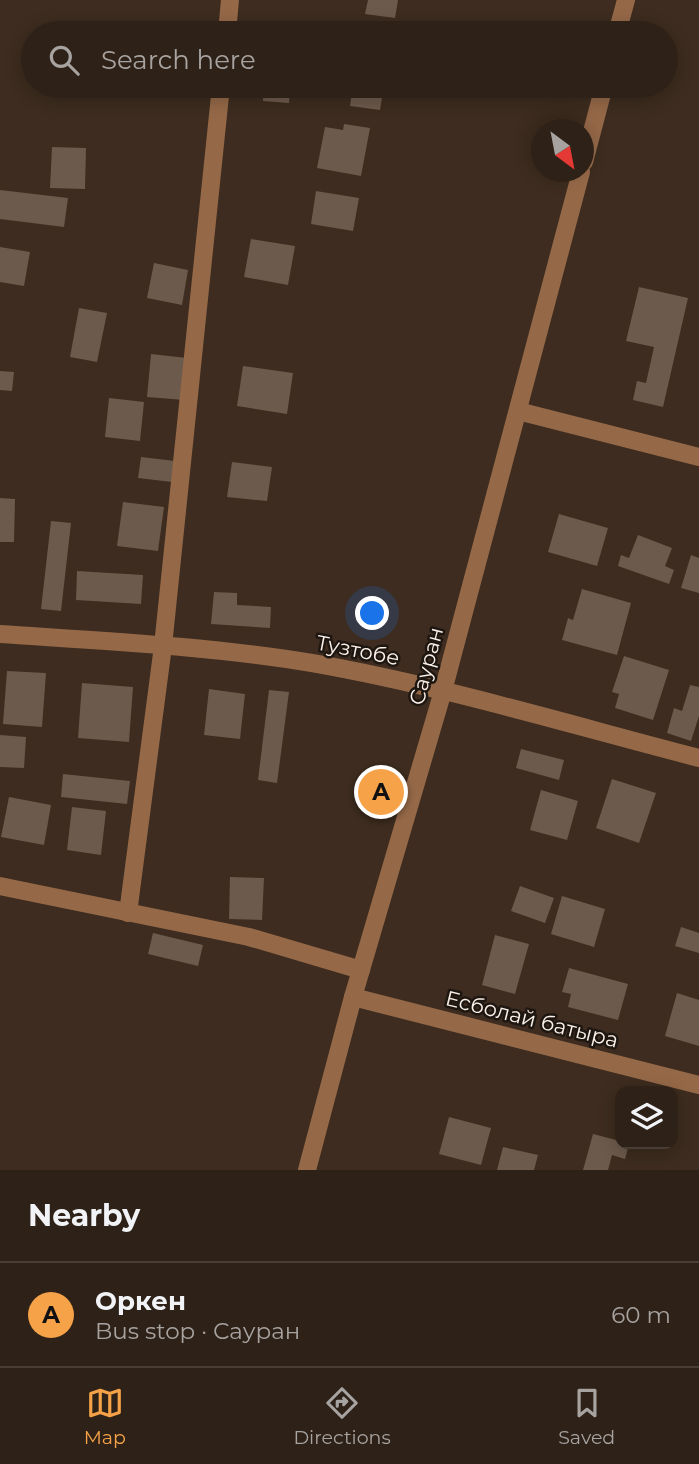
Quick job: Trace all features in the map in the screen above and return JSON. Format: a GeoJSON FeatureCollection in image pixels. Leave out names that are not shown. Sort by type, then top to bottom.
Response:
{"type":"FeatureCollection","features":[{"type":"Feature","properties":{"kind":"street"},"geometry":{"type":"LineString","coordinates":[[228,21],[230,0]]}},
{"type":"Feature","properties":{"kind":"street"},"geometry":{"type":"LineString","coordinates":[[620,21],[626,0]]}},
{"type":"Feature","properties":{"kind":"street"},"geometry":{"type":"LineString","coordinates":[[128,913],[163,646],[220,98]]}},
{"type":"Feature","properties":{"kind":"street"},"geometry":{"type":"LineString","coordinates":[[594,122],[601,98]]}},
{"type":"Feature","properties":{"kind":"street","name":"Сауран"},"geometry":{"type":"LineString","coordinates":[[307,1170],[353,998],[443,691],[578,182]]}},
{"type":"Feature","properties":{"kind":"street"},"geometry":{"type":"LineString","coordinates":[[518,411],[699,457]]}},
{"type":"Feature","properties":{"kind":"street","name":"Тузтобе"},"geometry":{"type":"LineString","coordinates":[[0,634],[163,646],[311,663],[443,691],[699,758]]}},
{"type":"Feature","properties":{"kind":"street"},"geometry":{"type":"LineString","coordinates":[[0,886],[248,937],[361,971]]}},
{"type":"Feature","properties":{"kind":"street","name":"Есболай батыра"},"geometry":{"type":"LineString","coordinates":[[353,998],[699,1085]]}},
{"type":"Feature","properties":{"kind":"building"},"geometry":{"type":"Polygon","coordinates":[[[368,0],[398,0],[395,18],[365,14],[368,0]]]}},
{"type":"Feature","properties":{"kind":"building"},"geometry":{"type":"Polygon","coordinates":[[[263,98],[289,98],[289,103],[263,101],[263,98]]]}},
{"type":"Feature","properties":{"kind":"building"},"geometry":{"type":"Polygon","coordinates":[[[351,98],[382,98],[380,110],[350,106],[351,98]]]}},
{"type":"Feature","properties":{"kind":"building"},"geometry":{"type":"Polygon","coordinates":[[[344,124],[370,128],[361,176],[317,168],[325,127],[343,130],[344,124]]]}},
{"type":"Feature","properties":{"kind":"building"},"geometry":{"type":"Polygon","coordinates":[[[52,147],[86,148],[85,189],[50,188],[52,147]]]}},
{"type":"Feature","properties":{"kind":"building"},"geometry":{"type":"Polygon","coordinates":[[[0,190],[68,198],[64,227],[0,219],[0,190]]]}},
{"type":"Feature","properties":{"kind":"building"},"geometry":{"type":"Polygon","coordinates":[[[316,191],[359,198],[353,231],[311,224],[316,191]]]}},
{"type":"Feature","properties":{"kind":"building"},"geometry":{"type":"Polygon","coordinates":[[[251,239],[295,246],[288,285],[244,277],[251,239]]]}},
{"type":"Feature","properties":{"kind":"building"},"geometry":{"type":"Polygon","coordinates":[[[0,247],[30,252],[24,286],[0,282],[0,247]]]}},
{"type":"Feature","properties":{"kind":"building"},"geometry":{"type":"Polygon","coordinates":[[[154,263],[188,270],[182,305],[147,298],[154,263]]]}},
{"type":"Feature","properties":{"kind":"building"},"geometry":{"type":"Polygon","coordinates":[[[639,287],[688,298],[663,407],[633,400],[637,381],[646,383],[654,347],[626,341],[639,287]]]}},
{"type":"Feature","properties":{"kind":"building"},"geometry":{"type":"Polygon","coordinates":[[[79,308],[107,313],[97,362],[70,357],[79,308]]]}},
{"type":"Feature","properties":{"kind":"building"},"geometry":{"type":"Polygon","coordinates":[[[151,354],[187,358],[184,400],[147,397],[151,354]]]}},
{"type":"Feature","properties":{"kind":"building"},"geometry":{"type":"Polygon","coordinates":[[[243,366],[293,373],[287,414],[237,406],[243,366]]]}},
{"type":"Feature","properties":{"kind":"building"},"geometry":{"type":"Polygon","coordinates":[[[0,371],[14,372],[12,391],[0,390],[0,371]]]}},
{"type":"Feature","properties":{"kind":"building"},"geometry":{"type":"Polygon","coordinates":[[[109,398],[144,402],[140,441],[105,437],[109,398]]]}},
{"type":"Feature","properties":{"kind":"building"},"geometry":{"type":"Polygon","coordinates":[[[141,457],[175,461],[172,482],[138,478],[141,457]]]}},
{"type":"Feature","properties":{"kind":"building"},"geometry":{"type":"Polygon","coordinates":[[[232,462],[272,467],[267,501],[227,497],[232,462]]]}},
{"type":"Feature","properties":{"kind":"building"},"geometry":{"type":"Polygon","coordinates":[[[0,498],[15,499],[14,542],[0,542],[0,498]]]}},
{"type":"Feature","properties":{"kind":"building"},"geometry":{"type":"Polygon","coordinates":[[[123,502],[164,507],[158,551],[117,546],[123,502]]]}},
{"type":"Feature","properties":{"kind":"building"},"geometry":{"type":"Polygon","coordinates":[[[559,514],[608,528],[597,566],[548,552],[559,514]]]}},
{"type":"Feature","properties":{"kind":"building"},"geometry":{"type":"Polygon","coordinates":[[[51,521],[71,523],[61,611],[41,609],[51,521]]]}},
{"type":"Feature","properties":{"kind":"building"},"geometry":{"type":"Polygon","coordinates":[[[638,535],[672,548],[665,566],[674,570],[669,584],[618,566],[621,555],[629,558],[638,535]]]}},
{"type":"Feature","properties":{"kind":"building"},"geometry":{"type":"Polygon","coordinates":[[[691,555],[699,558],[699,593],[681,588],[691,555]]]}},
{"type":"Feature","properties":{"kind":"building"},"geometry":{"type":"Polygon","coordinates":[[[77,571],[143,575],[141,604],[76,600],[77,571]]]}},
{"type":"Feature","properties":{"kind":"building"},"geometry":{"type":"Polygon","coordinates":[[[582,589],[631,603],[617,655],[562,640],[568,618],[573,620],[582,589]]]}},
{"type":"Feature","properties":{"kind":"building"},"geometry":{"type":"Polygon","coordinates":[[[214,592],[237,593],[237,605],[271,607],[270,628],[211,624],[214,592]]]}},
{"type":"Feature","properties":{"kind":"building"},"geometry":{"type":"Polygon","coordinates":[[[624,656],[669,670],[653,720],[615,708],[619,694],[612,692],[624,656]]]}},
{"type":"Feature","properties":{"kind":"building"},"geometry":{"type":"Polygon","coordinates":[[[7,671],[46,673],[42,727],[3,724],[7,671]]]}},
{"type":"Feature","properties":{"kind":"building"},"geometry":{"type":"Polygon","coordinates":[[[82,683],[133,687],[129,742],[78,738],[82,683]]]}},
{"type":"Feature","properties":{"kind":"building"},"geometry":{"type":"Polygon","coordinates":[[[690,685],[699,687],[699,716],[691,741],[667,733],[674,708],[682,711],[690,685]]]}},
{"type":"Feature","properties":{"kind":"building"},"geometry":{"type":"Polygon","coordinates":[[[209,689],[245,694],[240,739],[204,735],[209,689]]]}},
{"type":"Feature","properties":{"kind":"building"},"geometry":{"type":"Polygon","coordinates":[[[269,690],[289,692],[277,783],[258,780],[269,690]]]}},
{"type":"Feature","properties":{"kind":"building"},"geometry":{"type":"Polygon","coordinates":[[[0,735],[26,737],[24,768],[0,767],[0,735]]]}},
{"type":"Feature","properties":{"kind":"building"},"geometry":{"type":"Polygon","coordinates":[[[521,749],[564,760],[559,780],[516,768],[521,749]]]}},
{"type":"Feature","properties":{"kind":"building"},"geometry":{"type":"Polygon","coordinates":[[[63,774],[130,781],[127,804],[61,797],[63,774]]]}},
{"type":"Feature","properties":{"kind":"building"},"geometry":{"type":"Polygon","coordinates":[[[612,779],[656,793],[639,843],[596,828],[612,779]]]}},
{"type":"Feature","properties":{"kind":"building"},"geometry":{"type":"Polygon","coordinates":[[[541,790],[578,801],[567,840],[530,830],[541,790]]]}},
{"type":"Feature","properties":{"kind":"building"},"geometry":{"type":"Polygon","coordinates":[[[9,797],[51,805],[44,845],[1,837],[9,797]]]}},
{"type":"Feature","properties":{"kind":"building"},"geometry":{"type":"Polygon","coordinates":[[[72,807],[106,811],[101,855],[67,850],[72,807]]]}},
{"type":"Feature","properties":{"kind":"building"},"geometry":{"type":"Polygon","coordinates":[[[230,877],[264,878],[262,920],[229,919],[230,877]]]}},
{"type":"Feature","properties":{"kind":"building"},"geometry":{"type":"Polygon","coordinates":[[[520,886],[554,898],[545,923],[511,911],[520,886]]]}},
{"type":"Feature","properties":{"kind":"building"},"geometry":{"type":"Polygon","coordinates":[[[562,896],[605,909],[594,947],[551,934],[562,896]]]}},
{"type":"Feature","properties":{"kind":"building"},"geometry":{"type":"Polygon","coordinates":[[[681,927],[699,933],[699,953],[675,946],[681,927]]]}},
{"type":"Feature","properties":{"kind":"building"},"geometry":{"type":"Polygon","coordinates":[[[153,933],[203,945],[198,966],[148,954],[153,933]]]}},
{"type":"Feature","properties":{"kind":"building"},"geometry":{"type":"Polygon","coordinates":[[[495,935],[529,944],[515,994],[482,985],[495,935]]]}},
{"type":"Feature","properties":{"kind":"building"},"geometry":{"type":"Polygon","coordinates":[[[569,968],[628,984],[618,1020],[568,1007],[571,994],[562,992],[569,968]]]}},
{"type":"Feature","properties":{"kind":"building"},"geometry":{"type":"Polygon","coordinates":[[[677,993],[699,1000],[699,1046],[665,1036],[677,993]]]}},
{"type":"Feature","properties":{"kind":"building"},"geometry":{"type":"Polygon","coordinates":[[[449,1117],[491,1128],[481,1165],[439,1154],[449,1117]]]}},
{"type":"Feature","properties":{"kind":"building"},"geometry":{"type":"Polygon","coordinates":[[[593,1134],[615,1140],[615,1149],[628,1149],[625,1159],[612,1155],[608,1170],[583,1170],[593,1134]]]}},
{"type":"Feature","properties":{"kind":"building"},"geometry":{"type":"Polygon","coordinates":[[[503,1147],[538,1155],[534,1170],[497,1170],[503,1147]]]}},
{"type":"Feature","properties":{"kind":"place","name":"Оркен"},"geometry":{"type":"Point","coordinates":[381,792]}}]}
